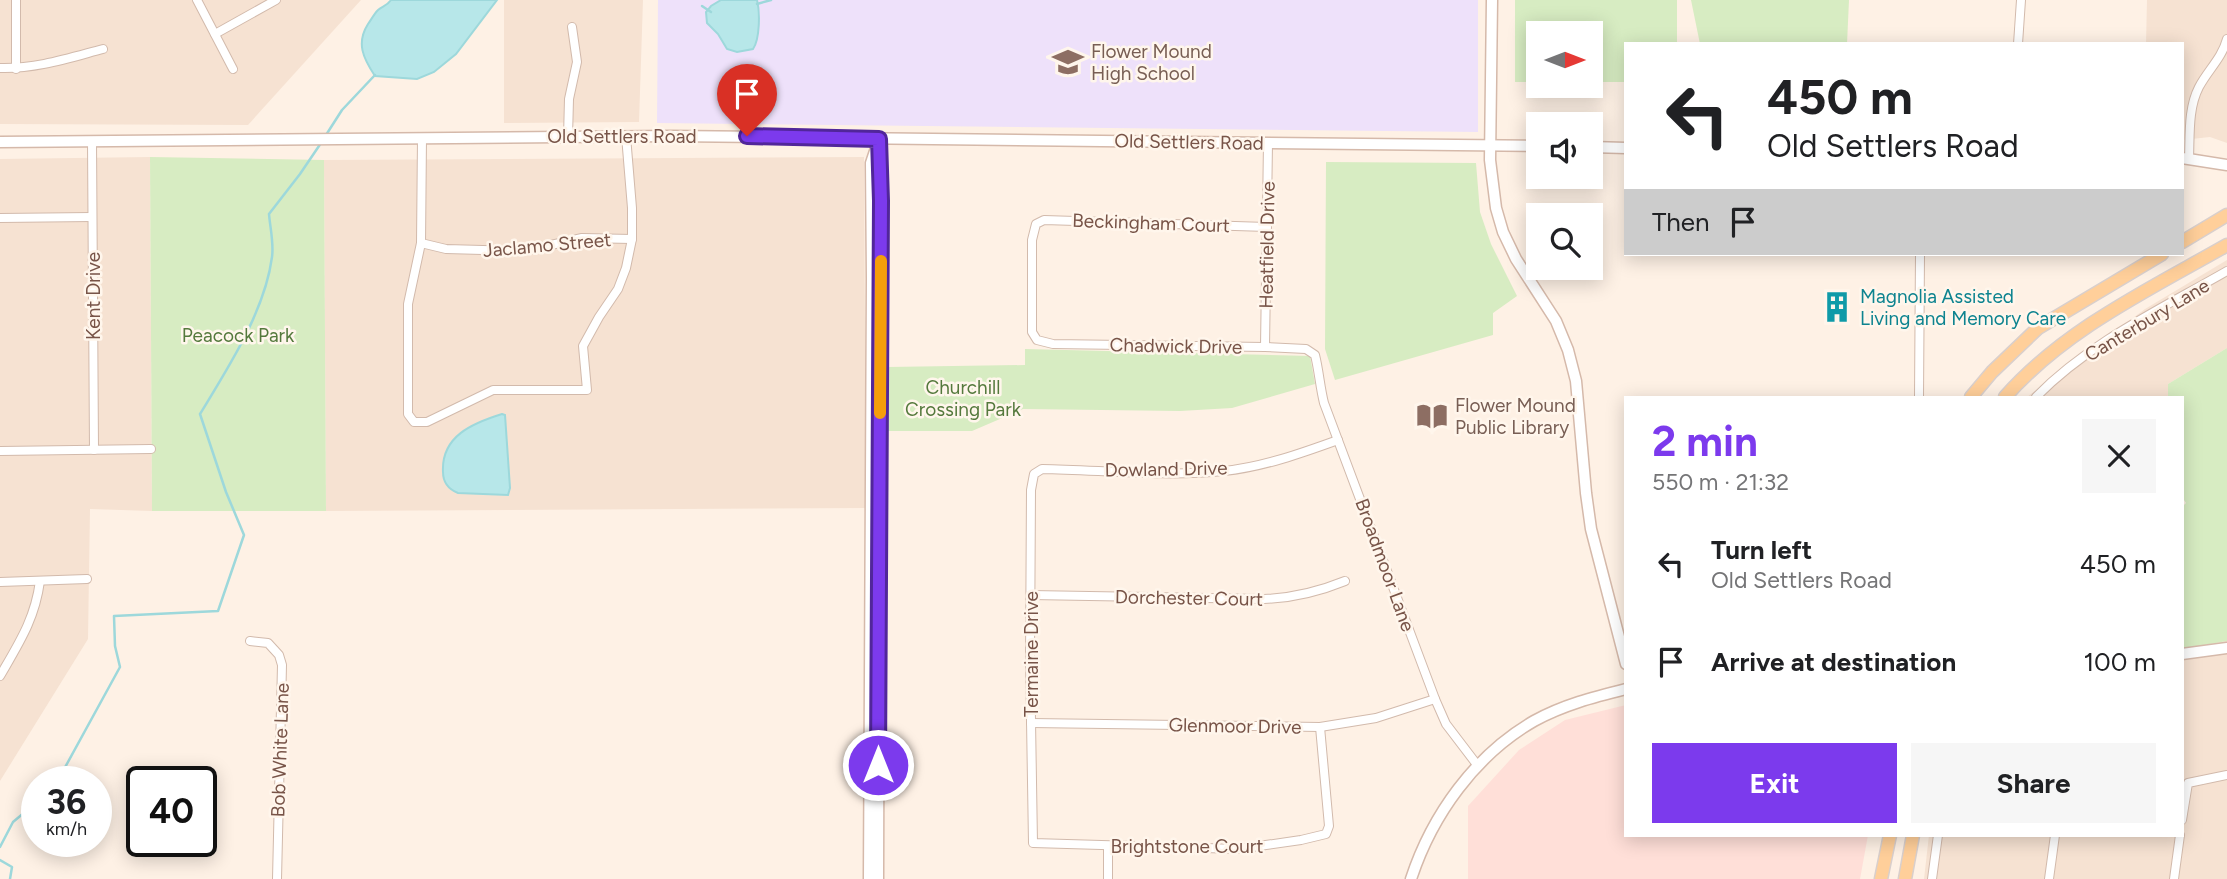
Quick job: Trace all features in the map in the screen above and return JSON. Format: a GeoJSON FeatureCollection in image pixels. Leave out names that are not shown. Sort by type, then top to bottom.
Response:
{"type":"FeatureCollection","features":[{"type":"Feature","properties":{"kind":"main road"},"geometry":{"type":"LineString","coordinates":[[2184,241],[2227,215]]}},
{"type":"Feature","properties":{"kind":"main road"},"geometry":{"type":"LineString","coordinates":[[2006,396],[2048,355],[2081,331],[2227,245]]}},
{"type":"Feature","properties":{"kind":"main road"},"geometry":{"type":"LineString","coordinates":[[1973,396],[1992,372],[2038,328],[2159,256]]}},
{"type":"Feature","properties":{"kind":"main road"},"geometry":{"type":"LineString","coordinates":[[2065,311],[2081,331]]}},
{"type":"Feature","properties":{"kind":"main road"},"geometry":{"type":"LineString","coordinates":[[1881,879],[1890,837]]}},
{"type":"Feature","properties":{"kind":"main road"},"geometry":{"type":"LineString","coordinates":[[1905,879],[1913,837]]}},
{"type":"Feature","properties":{"kind":"street"},"geometry":{"type":"LineString","coordinates":[[16,0],[16,69]]}},
{"type":"Feature","properties":{"kind":"street"},"geometry":{"type":"LineString","coordinates":[[197,0],[233,69]]}},
{"type":"Feature","properties":{"kind":"street"},"geometry":{"type":"LineString","coordinates":[[215,34],[276,0]]}},
{"type":"Feature","properties":{"kind":"street"},"geometry":{"type":"LineString","coordinates":[[1492,0],[1490,145],[1493,192],[1503,232],[1516,259],[1556,321],[1572,365],[1576,381],[1591,529],[1624,656]]}},
{"type":"Feature","properties":{"kind":"street"},"geometry":{"type":"LineString","coordinates":[[2018,42],[2021,0]]}},
{"type":"Feature","properties":{"kind":"street"},"geometry":{"type":"LineString","coordinates":[[568,137],[569,99],[577,62],[572,27]]}},
{"type":"Feature","properties":{"kind":"street"},"geometry":{"type":"LineString","coordinates":[[2227,39],[2224,51],[2199,87],[2194,100],[2186,158],[2227,165]]}},
{"type":"Feature","properties":{"kind":"street"},"geometry":{"type":"LineString","coordinates":[[0,68],[44,65],[103,49]]}},
{"type":"Feature","properties":{"kind":"street"},"geometry":{"type":"LineString","coordinates":[[422,138],[421,243],[408,304],[408,414],[414,422],[427,422],[493,390],[587,390],[583,346],[618,289],[632,239],[626,136]]}},
{"type":"Feature","properties":{"kind":"street","name":"Old Settlers Road"},"geometry":{"type":"LineString","coordinates":[[0,142],[626,136],[1526,146]]}},
{"type":"Feature","properties":{"kind":"street"},"geometry":{"type":"LineString","coordinates":[[878,879],[871,163],[879,139]]}},
{"type":"Feature","properties":{"kind":"street","name":"Kent Drive"},"geometry":{"type":"LineString","coordinates":[[92,142],[94,450]]}},
{"type":"Feature","properties":{"kind":"street","name":"Heatfield Drive"},"geometry":{"type":"LineString","coordinates":[[1265,347],[1268,143]]}},
{"type":"Feature","properties":{"kind":"street"},"geometry":{"type":"LineString","coordinates":[[1603,147],[1624,148]]}},
{"type":"Feature","properties":{"kind":"street"},"geometry":{"type":"LineString","coordinates":[[0,218],[92,218]]}},
{"type":"Feature","properties":{"kind":"street","name":"Beckingham Court"},"geometry":{"type":"LineString","coordinates":[[1037,340],[1032,332],[1032,240],[1036,224],[1044,220],[1267,227]]}},
{"type":"Feature","properties":{"kind":"street","name":"Jaclamo Street"},"geometry":{"type":"LineString","coordinates":[[421,243],[446,249],[524,251],[582,238],[632,239]]}},
{"type":"Feature","properties":{"kind":"street"},"geometry":{"type":"LineString","coordinates":[[1919,396],[1920,256]]}},
{"type":"Feature","properties":{"kind":"street","name":"Canterbury Lane"},"geometry":{"type":"LineString","coordinates":[[2037,396],[2055,377],[2106,340],[2227,271]]}},
{"type":"Feature","properties":{"kind":"street","name":"Chadwick Drive"},"geometry":{"type":"LineString","coordinates":[[1037,340],[1053,344],[1306,349],[1315,355]]}},
{"type":"Feature","properties":{"kind":"street","name":"Broadmoor Lane"},"geometry":{"type":"LineString","coordinates":[[1315,355],[1321,393],[1435,699],[1446,724],[1478,766]]}},
{"type":"Feature","properties":{"kind":"street","name":"Dowland Drive"},"geometry":{"type":"LineString","coordinates":[[1034,474],[1042,469],[1194,472],[1227,470],[1291,456],[1338,440]]}},
{"type":"Feature","properties":{"kind":"street"},"geometry":{"type":"LineString","coordinates":[[0,451],[150,449]]}},
{"type":"Feature","properties":{"kind":"street","name":"Termaine Drive"},"geometry":{"type":"LineString","coordinates":[[1032,833],[1030,659],[1031,490],[1034,474]]}},
{"type":"Feature","properties":{"kind":"street"},"geometry":{"type":"LineString","coordinates":[[869,879],[875,513]]}},
{"type":"Feature","properties":{"kind":"street"},"geometry":{"type":"LineString","coordinates":[[0,582],[87,579]]}},
{"type":"Feature","properties":{"kind":"street"},"geometry":{"type":"LineString","coordinates":[[0,676],[23,638],[37,605],[40,581]]}},
{"type":"Feature","properties":{"kind":"street","name":"Dorchester Court"},"geometry":{"type":"LineString","coordinates":[[1031,595],[1276,599],[1323,590],[1345,581]]}},
{"type":"Feature","properties":{"kind":"street","name":"Bob White Lane"},"geometry":{"type":"LineString","coordinates":[[250,641],[268,643],[274,648],[282,665],[277,879]]}},
{"type":"Feature","properties":{"kind":"street"},"geometry":{"type":"LineString","coordinates":[[2184,654],[2227,648]]}},
{"type":"Feature","properties":{"kind":"street"},"geometry":{"type":"LineString","coordinates":[[1411,879],[1418,857],[1456,790],[1507,740],[1533,722],[1564,707],[1593,696],[1624,689]]}},
{"type":"Feature","properties":{"kind":"street","name":"Glenmoor Drive"},"geometry":{"type":"LineString","coordinates":[[1031,723],[1320,727],[1376,718],[1435,699]]}},
{"type":"Feature","properties":{"kind":"street","name":"Brightstone Court"},"geometry":{"type":"LineString","coordinates":[[1032,833],[1033,843],[1238,849],[1288,843],[1326,834],[1329,826],[1320,727]]}},
{"type":"Feature","properties":{"kind":"street"},"geometry":{"type":"LineString","coordinates":[[2184,808],[2188,783],[2227,775]]}},
{"type":"Feature","properties":{"kind":"street"},"geometry":{"type":"LineString","coordinates":[[1932,879],[1938,837]]}},
{"type":"Feature","properties":{"kind":"street"},"geometry":{"type":"LineString","coordinates":[[2049,879],[2055,837]]}},
{"type":"Feature","properties":{"kind":"street"},"geometry":{"type":"LineString","coordinates":[[2174,879],[2180,837]]}},
{"type":"Feature","properties":{"kind":"street"},"geometry":{"type":"LineString","coordinates":[[1108,847],[1108,879]]}},
{"type":"Feature","properties":{"kind":"shaded area"},"geometry":{"type":"Polygon","coordinates":[[[0,0],[361,0],[248,125],[0,124],[0,0]]]}},
{"type":"Feature","properties":{"kind":"shaded area"},"geometry":{"type":"Polygon","coordinates":[[[504,0],[643,0],[639,122],[504,123],[504,0]]]}},
{"type":"Feature","properties":{"kind":"shaded area","name":"Flower Mound High School"},"geometry":{"type":"Polygon","coordinates":[[[658,0],[1478,0],[1478,132],[657,123],[658,0]]]}},
{"type":"Feature","properties":{"kind":"shaded area"},"geometry":{"type":"Polygon","coordinates":[[[2147,0],[2227,0],[2227,143],[2210,137],[2184,140],[2184,42],[2146,42],[2147,0]]]}},
{"type":"Feature","properties":{"kind":"shaded area"},"geometry":{"type":"Polygon","coordinates":[[[150,157],[152,511],[90,509],[88,639],[0,781],[0,159],[150,157]]]}},
{"type":"Feature","properties":{"kind":"shaded area"},"geometry":{"type":"Polygon","coordinates":[[[864,157],[866,508],[326,511],[324,160],[864,157]]]}},
{"type":"Feature","properties":{"kind":"shaded area"},"geometry":{"type":"Polygon","coordinates":[[[2227,260],[2227,348],[2168,384],[2168,396],[2028,396],[2145,309],[2227,260]]]}},
{"type":"Feature","properties":{"kind":"shaded area"},"geometry":{"type":"Polygon","coordinates":[[[2227,641],[2227,879],[1924,879],[1929,837],[2184,837],[2184,649],[2227,641]]]}},
{"type":"Feature","properties":{"kind":"shaded area"},"geometry":{"type":"Polygon","coordinates":[[[1624,705],[1624,837],[1868,837],[1860,879],[1468,879],[1468,806],[1519,750],[1565,720],[1624,705]]]}},
{"type":"Feature","properties":{"kind":"green space"},"geometry":{"type":"Polygon","coordinates":[[[1515,0],[1677,0],[1677,42],[1624,42],[1624,82],[1603,82],[1603,21],[1526,21],[1526,82],[1515,82],[1515,0]]]}},
{"type":"Feature","properties":{"kind":"green space"},"geometry":{"type":"Polygon","coordinates":[[[1691,0],[1849,0],[1847,42],[1700,42],[1691,0]]]}},
{"type":"Feature","properties":{"kind":"green space","name":"Peacock Park"},"geometry":{"type":"Polygon","coordinates":[[[150,157],[324,160],[326,511],[152,511],[150,157]]]}},
{"type":"Feature","properties":{"kind":"green space"},"geometry":{"type":"Polygon","coordinates":[[[1326,162],[1476,163],[1480,212],[1491,244],[1517,296],[1493,313],[1493,335],[1335,380],[1325,349],[1326,162]]]}},
{"type":"Feature","properties":{"kind":"green space"},"geometry":{"type":"Polygon","coordinates":[[[2227,348],[2227,641],[2184,649],[2184,396],[2168,396],[2168,384],[2227,348]]]}},
{"type":"Feature","properties":{"kind":"green space","name":"Churchill Crossing Park"},"geometry":{"type":"Polygon","coordinates":[[[1025,349],[1310,356],[1315,384],[1232,408],[1180,411],[1023,409],[972,431],[888,431],[888,367],[1025,365],[1025,349]]]}},
{"type":"Feature","properties":{"kind":"water"},"geometry":{"type":"Polygon","coordinates":[[[391,0],[497,0],[456,54],[434,72],[417,79],[375,76],[364,57],[364,31],[377,12],[391,0]]]}},
{"type":"Feature","properties":{"kind":"water"},"geometry":{"type":"Polygon","coordinates":[[[721,0],[757,0],[759,25],[753,49],[737,52],[727,49],[707,23],[706,12],[721,0]]]}},
{"type":"Feature","properties":{"kind":"water"},"geometry":{"type":"Polygon","coordinates":[[[505,415],[510,488],[508,495],[458,493],[451,490],[445,482],[443,472],[447,449],[453,440],[470,427],[505,415]]]}},
{"type":"Feature","properties":{"kind":"waterway"},"geometry":{"type":"LineString","coordinates":[[757,4],[771,0]]}},
{"type":"Feature","properties":{"kind":"waterway"},"geometry":{"type":"LineString","coordinates":[[702,6],[711,12]]}},
{"type":"Feature","properties":{"kind":"waterway"},"geometry":{"type":"LineString","coordinates":[[326,135],[342,110],[375,75]]}},
{"type":"Feature","properties":{"kind":"waterway"},"geometry":{"type":"LineString","coordinates":[[66,766],[120,667],[115,646],[114,616],[218,611],[244,535],[226,492],[200,414],[244,338],[262,298],[272,252],[269,214],[321,143]]}},
{"type":"Feature","properties":{"kind":"waterway"},"geometry":{"type":"LineString","coordinates":[[0,847],[13,822],[21,815]]}},
{"type":"Feature","properties":{"kind":"waterway"},"geometry":{"type":"LineString","coordinates":[[0,860],[12,867],[10,879]]}},
{"type":"Feature","properties":{"kind":"slow traffic"},"geometry":{"type":"LineString","coordinates":[[880,413],[881,261]]}},
{"type":"Feature","properties":{"kind":"place","name":"Flower Mound High School"},"geometry":{"type":"Point","coordinates":[1068,62]}},
{"type":"Feature","properties":{"kind":"place","name":"Magnolia Assisted Living and Memory Care"},"geometry":{"type":"Point","coordinates":[1837,307]}},
{"type":"Feature","properties":{"kind":"place","name":"Flower Mound Public Library"},"geometry":{"type":"Point","coordinates":[1432,416]}},
{"type":"Feature","properties":{"kind":"route"},"geometry":{"type":"LineString","coordinates":[[747,136],[879,139],[878,765]]}}]}
